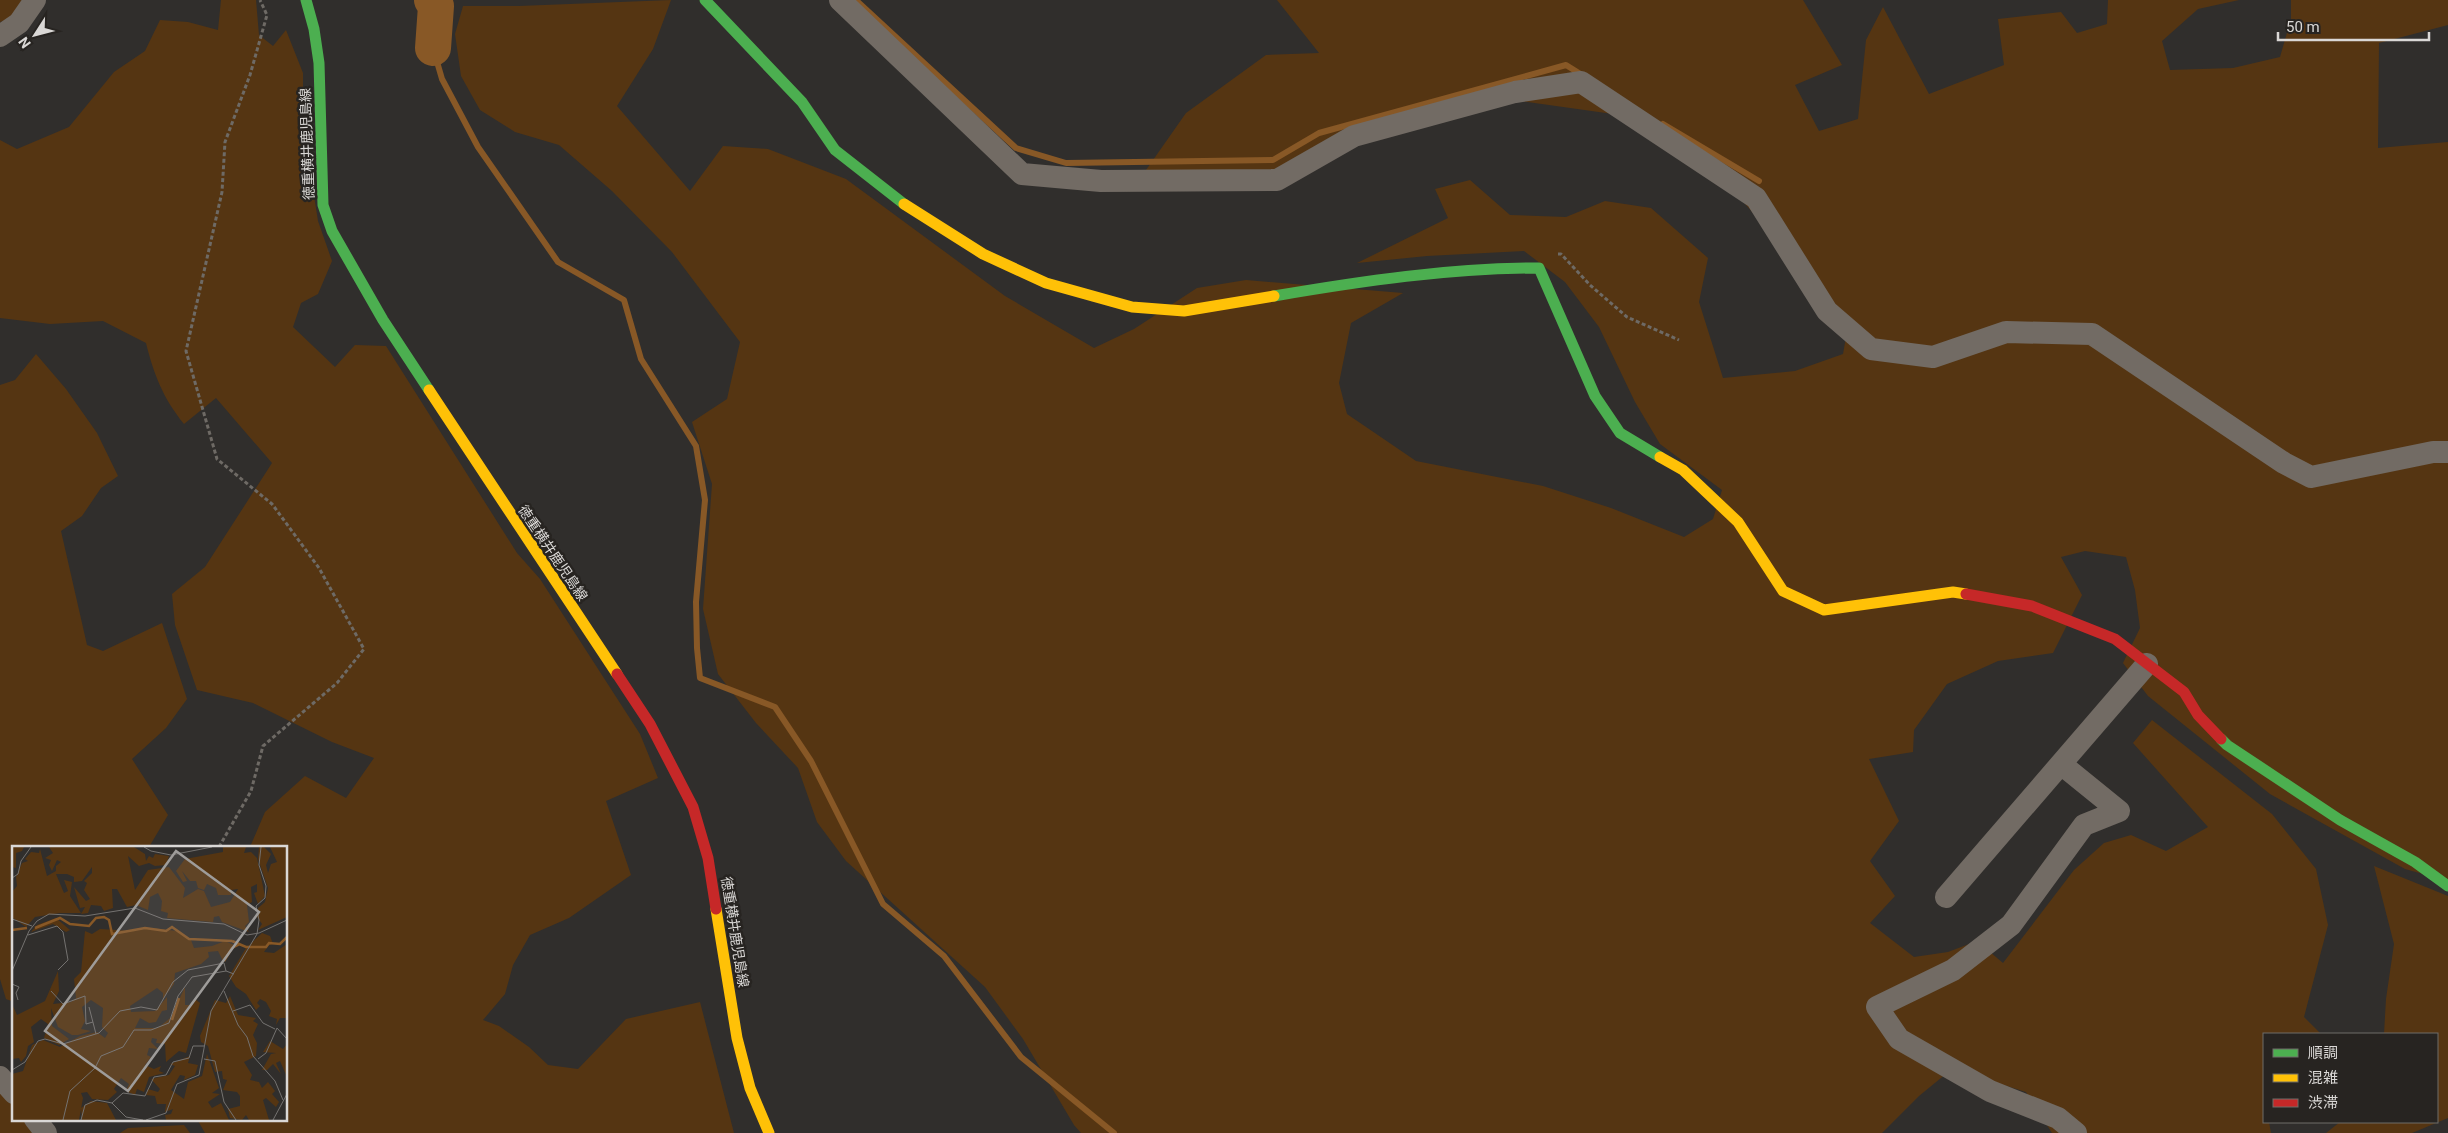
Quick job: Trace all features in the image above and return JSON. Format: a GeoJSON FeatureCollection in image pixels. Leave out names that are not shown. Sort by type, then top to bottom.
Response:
{"type":"FeatureCollection","features":[{"type":"Feature","properties":{"kind":"street"},"geometry":{"type":"LineString","coordinates":[[0,36],[19,23],[35,0]]}},
{"type":"Feature","properties":{"kind":"street"},"geometry":{"type":"LineString","coordinates":[[704,0],[802,102],[835,150],[900,201],[983,254],[1046,283],[1132,307],[1184,311],[1360,281],[1486,268],[1539,268],[1595,396],[1620,433],[1683,470],[1738,522],[1783,591],[1824,610],[1953,592],[2032,606],[2115,639],[2184,692],[2198,715],[2227,745],[2340,820],[2415,862],[2448,886]]}},
{"type":"Feature","properties":{"kind":"street"},"geometry":{"type":"LineString","coordinates":[[840,0],[1022,174],[1101,181],[1277,180],[1354,136],[1515,92],[1581,82],[1756,198],[1828,311],[1871,349],[1933,357],[2006,332],[2092,334],[2284,463],[2311,477],[2433,452],[2448,452]]}},
{"type":"Feature","properties":{"kind":"street","name":"徳重横井鹿児島線"},"geometry":{"type":"LineString","coordinates":[[307,1],[314,29],[319,63],[323,205],[332,232],[383,320],[650,724],[693,807],[708,858],[737,1038],[750,1088],[769,1133]]}},
{"type":"Feature","properties":{"kind":"street"},"geometry":{"type":"LineString","coordinates":[[1946,897],[2147,664]]}},
{"type":"Feature","properties":{"kind":"street"},"geometry":{"type":"LineString","coordinates":[[2061,764],[2119,811],[2084,825],[2011,925],[1954,970],[1877,1007],[1900,1039],[1990,1091],[2058,1118],[2076,1133]]}},
{"type":"Feature","properties":{"kind":"street"},"geometry":{"type":"LineString","coordinates":[[0,1077],[12,1092]]}},
{"type":"Feature","properties":{"kind":"street"},"geometry":{"type":"LineString","coordinates":[[36,1120],[46,1133]]}},
{"type":"Feature","properties":{"kind":"path"},"geometry":{"type":"LineString","coordinates":[[221,846],[251,791],[262,746],[337,684],[364,649],[319,568],[272,504],[218,459],[186,351],[222,192],[225,142],[250,75],[267,14],[260,0]]}},
{"type":"Feature","properties":{"kind":"path"},"geometry":{"type":"LineString","coordinates":[[1554,254],[1561,254],[1590,285],[1627,317],[1679,340]]}},
{"type":"Feature","properties":{"kind":"shaded area"},"geometry":{"type":"Polygon","coordinates":[[[0,0],[33,0],[15,17],[0,22],[0,0]]]}},
{"type":"Feature","properties":{"kind":"shaded area"},"geometry":{"type":"Polygon","coordinates":[[[221,0],[256,0],[259,35],[273,46],[286,30],[303,73],[303,126],[318,221],[332,261],[318,294],[301,303],[293,327],[335,367],[355,345],[386,346],[517,553],[540,579],[640,734],[658,778],[606,801],[631,875],[569,918],[530,935],[513,965],[505,994],[483,1020],[499,1026],[529,1047],[548,1065],[578,1069],[626,1019],[700,1002],[734,1133],[205,1133],[198,1120],[288,1120],[288,846],[250,846],[265,812],[305,776],[346,798],[374,758],[332,742],[253,703],[197,690],[175,625],[172,594],[205,567],[272,463],[216,398],[184,424],[170,405],[160,386],[146,343],[103,321],[50,324],[0,318],[0,140],[17,149],[69,127],[114,72],[145,51],[160,20],[188,22],[218,30],[221,0]]]}},
{"type":"Feature","properties":{"kind":"shaded area"},"geometry":{"type":"Polygon","coordinates":[[[671,0],[653,49],[617,106],[690,191],[723,146],[768,149],[846,179],[1005,296],[1094,348],[1134,329],[1197,288],[1246,280],[1403,293],[1351,323],[1339,383],[1347,414],[1416,461],[1543,486],[1611,508],[1684,537],[1713,519],[1722,490],[1660,444],[1635,402],[1599,327],[1565,282],[1524,251],[1427,256],[1357,263],[1448,218],[1435,189],[1470,180],[1510,215],[1566,217],[1605,201],[1651,208],[1708,258],[1699,302],[1723,378],[1795,371],[1843,354],[1848,326],[1815,282],[1695,148],[1620,115],[1521,101],[1396,128],[1317,163],[1220,184],[1146,170],[1186,113],[1266,55],[1319,53],[1277,0],[1803,0],[1842,65],[1795,85],[1819,131],[1858,119],[1866,40],[1883,7],[1929,94],[2004,65],[1998,19],[2061,12],[2077,33],[2107,24],[2108,0],[2239,0],[2198,9],[2162,41],[2170,70],[2233,68],[2280,57],[2291,19],[2291,0],[2448,0],[2448,25],[2379,43],[2378,148],[2448,142],[2448,881],[2405,869],[2270,794],[2148,696],[2123,663],[2140,628],[2135,590],[2126,557],[2085,551],[2061,557],[2082,595],[2053,653],[1998,661],[1947,684],[1914,730],[1913,752],[1869,759],[1899,821],[1870,861],[1895,896],[1870,923],[1914,957],[1948,952],[1977,941],[2003,963],[2074,870],[2104,843],[2131,835],[2166,851],[2208,827],[2133,743],[2152,720],[2272,814],[2316,869],[2328,925],[2304,1017],[2320,1033],[2263,1033],[2263,1123],[2269,1123],[2271,1133],[2052,1133],[2026,1092],[1952,1069],[1919,1096],[1882,1133],[1081,1133],[1074,1125],[1023,1039],[985,987],[846,861],[817,822],[798,768],[756,723],[718,674],[703,609],[712,484],[692,422],[727,399],[740,342],[672,252],[612,191],[559,145],[515,132],[480,110],[461,76],[455,34],[463,6],[519,6],[671,0]]]}},
{"type":"Feature","properties":{"kind":"shaded area"},"geometry":{"type":"Polygon","coordinates":[[[36,354],[66,389],[97,433],[118,476],[101,488],[82,516],[61,531],[87,645],[103,651],[162,623],[187,699],[166,728],[132,759],[168,815],[150,846],[12,846],[12,1001],[6,999],[0,979],[0,385],[15,380],[36,354]]]}},
{"type":"Feature","properties":{"kind":"shaded area"},"geometry":{"type":"Polygon","coordinates":[[[2374,866],[2448,896],[2448,1118],[2438,1122],[2438,1033],[2384,1033],[2386,999],[2394,944],[2374,866]]]}},
{"type":"Feature","properties":{"kind":"shaded area"},"geometry":{"type":"Polygon","coordinates":[[[0,1079],[12,1088],[12,1120],[47,1120],[49,1133],[0,1133],[0,1079]]]}},
{"type":"Feature","properties":{"kind":"shaded area"},"geometry":{"type":"Polygon","coordinates":[[[2339,1123],[2436,1123],[2412,1133],[2326,1133],[2339,1123]]]}},
{"type":"Feature","properties":{"kind":"shaded area"},"geometry":{"type":"Polygon","coordinates":[[[184,1125],[190,1133],[120,1133],[128,1128],[184,1125]]]}},
{"type":"Feature","properties":{"kind":"waterway"},"geometry":{"type":"LineString","coordinates":[[432,0],[436,6],[433,48]]}},
{"type":"Feature","properties":{"kind":"waterway"},"geometry":{"type":"LineString","coordinates":[[858,2],[1016,148],[1066,163],[1273,160],[1319,133],[1566,65],[1582,75]]}},
{"type":"Feature","properties":{"kind":"waterway"},"geometry":{"type":"LineString","coordinates":[[433,48],[442,79],[478,147],[558,262],[624,300],[641,359],[696,446],[705,500],[696,602],[700,678],[775,707],[811,761],[883,904],[944,956],[1021,1057],[1114,1133]]}},
{"type":"Feature","properties":{"kind":"waterway"},"geometry":{"type":"LineString","coordinates":[[1663,124],[1759,181]]}},
{"type":"Feature","properties":{"kind":"traffic: fast"},"geometry":{"type":"LineString","coordinates":[[306,0],[314,29],[319,63],[323,205],[332,231],[383,320],[429,390]]}},
{"type":"Feature","properties":{"kind":"traffic: fast"},"geometry":{"type":"LineString","coordinates":[[705,0],[802,102],[835,150],[904,204]]}},
{"type":"Feature","properties":{"kind":"traffic: fast"},"geometry":{"type":"LineString","coordinates":[[1274,296],[1406,276],[1472,270],[1539,268],[1595,396],[1620,433],[1660,457]]}},
{"type":"Feature","properties":{"kind":"traffic: fast"},"geometry":{"type":"LineString","coordinates":[[2221,739],[2227,745],[2340,820],[2415,862],[2448,886]]}},
{"type":"Feature","properties":{"kind":"traffic: slow"},"geometry":{"type":"LineString","coordinates":[[904,204],[983,254],[1046,283],[1132,307],[1184,311],[1274,296]]}},
{"type":"Feature","properties":{"kind":"traffic: slow"},"geometry":{"type":"LineString","coordinates":[[429,390],[617,674]]}},
{"type":"Feature","properties":{"kind":"traffic: slow"},"geometry":{"type":"LineString","coordinates":[[1660,457],[1683,470],[1738,522],[1783,591],[1824,610],[1953,592],[1966,594]]}},
{"type":"Feature","properties":{"kind":"traffic: slow"},"geometry":{"type":"LineString","coordinates":[[716,909],[737,1038],[750,1088],[769,1133]]}},
{"type":"Feature","properties":{"kind":"traffic: jam"},"geometry":{"type":"LineString","coordinates":[[1966,594],[2032,606],[2115,639],[2184,692],[2198,715],[2221,739]]}},
{"type":"Feature","properties":{"kind":"traffic: jam"},"geometry":{"type":"LineString","coordinates":[[617,674],[650,724],[693,807],[708,858],[716,909]]}}]}
